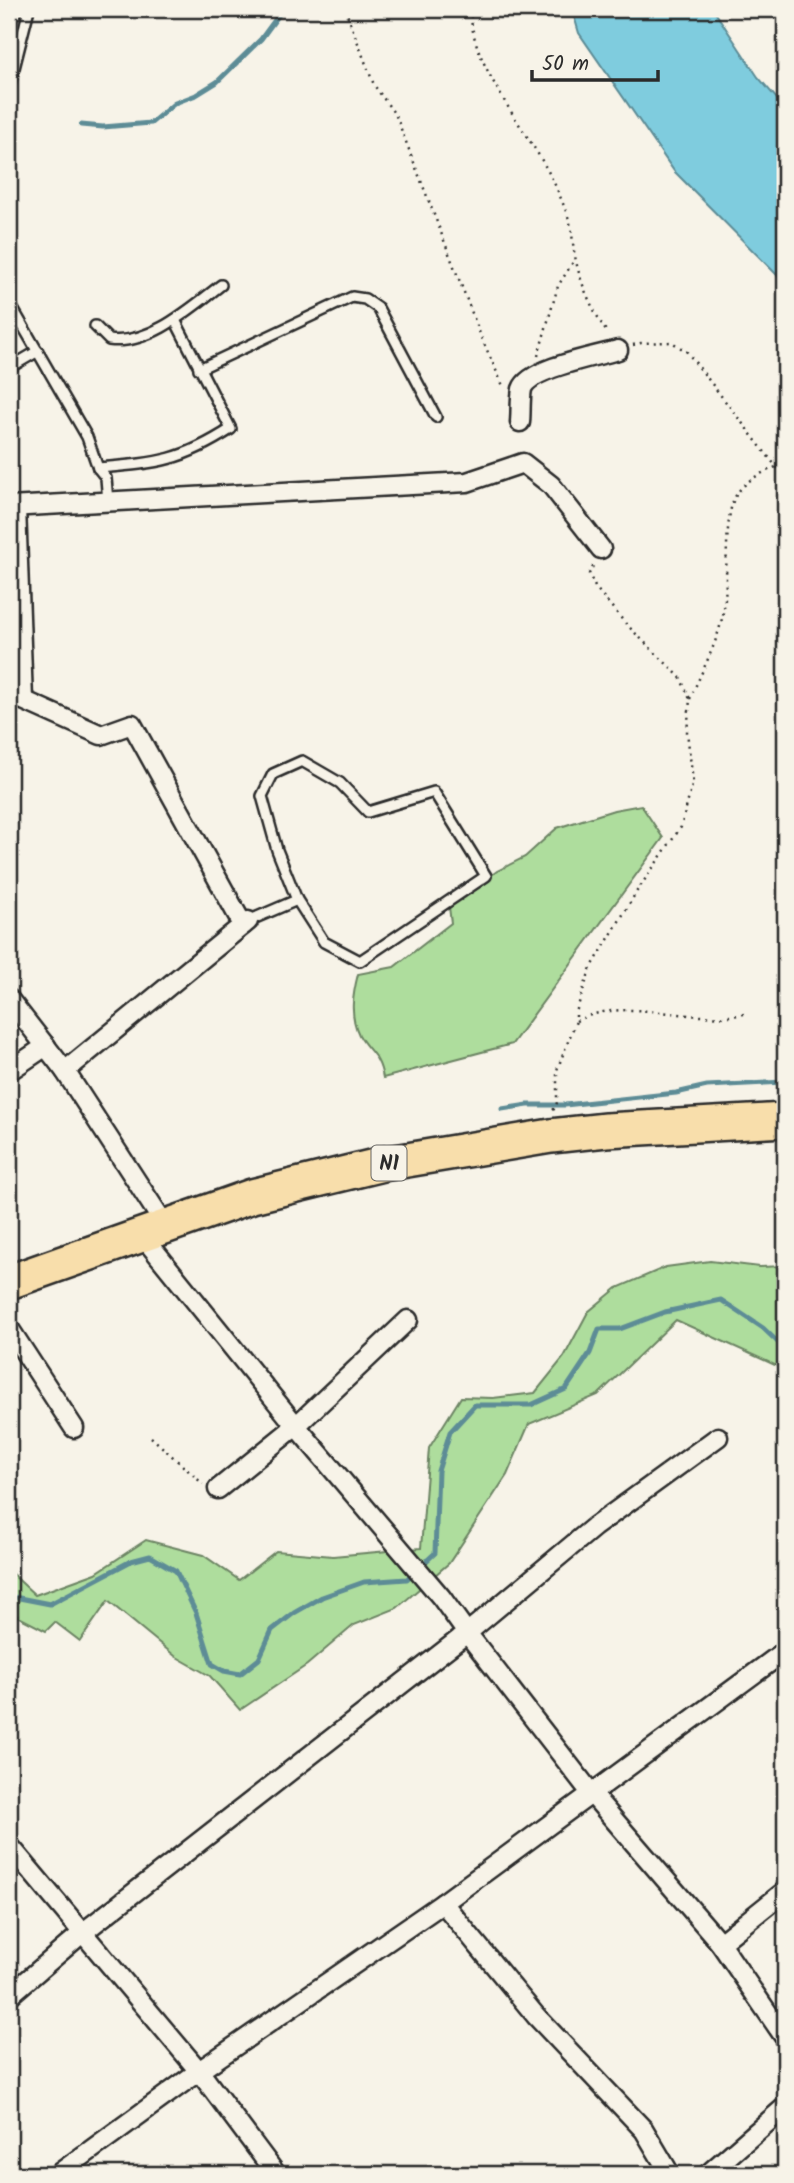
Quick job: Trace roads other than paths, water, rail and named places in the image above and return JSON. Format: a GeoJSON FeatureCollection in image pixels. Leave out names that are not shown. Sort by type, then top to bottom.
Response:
{"type":"FeatureCollection","features":[{"type":"Feature","properties":{"kind":"highway","name":"N1"},"geometry":{"type":"LineString","coordinates":[[9,1282],[153,1229],[291,1185],[383,1164],[499,1143],[606,1130],[785,1120]]}},
{"type":"Feature","properties":{"kind":"street"},"geometry":{"type":"LineString","coordinates":[[520,422],[523,387],[533,376],[618,351]]}},
{"type":"Feature","properties":{"kind":"street"},"geometry":{"type":"LineString","coordinates":[[65,1071],[246,923],[132,724],[101,735],[23,700],[13,507],[467,482],[523,463],[551,485],[601,549]]}},
{"type":"Feature","properties":{"kind":"street"},"geometry":{"type":"LineString","coordinates":[[9,999],[65,1071],[153,1229],[296,1426],[441,1597],[591,1793],[720,1943],[785,2038]]}},
{"type":"Feature","properties":{"kind":"street"},"geometry":{"type":"LineString","coordinates":[[9,1071],[46,1046]]}},
{"type":"Feature","properties":{"kind":"street"},"geometry":{"type":"LineString","coordinates":[[218,1489],[296,1426],[408,1320]]}},
{"type":"Feature","properties":{"kind":"street"},"geometry":{"type":"LineString","coordinates":[[9,1328],[74,1428]]}},
{"type":"Feature","properties":{"kind":"street"},"geometry":{"type":"LineString","coordinates":[[9,1996],[82,1934],[467,1633],[594,1528],[718,1437]]}},
{"type":"Feature","properties":{"kind":"street"},"geometry":{"type":"LineString","coordinates":[[58,2174],[199,2071],[443,1903],[785,1651]]}},
{"type":"Feature","properties":{"kind":"street"},"geometry":{"type":"LineString","coordinates":[[9,1845],[199,2071],[276,2174]]}},
{"type":"Feature","properties":{"kind":"street"},"geometry":{"type":"LineString","coordinates":[[720,1943],[785,1891]]}},
{"type":"Feature","properties":{"kind":"street"},"geometry":{"type":"LineString","coordinates":[[443,1903],[536,2015],[644,2130],[670,2174]]}},
{"type":"Feature","properties":{"kind":"street"},"geometry":{"type":"LineString","coordinates":[[708,2174],[785,2107]]}},
{"type":"Feature","properties":{"kind":"lane"},"geometry":{"type":"LineString","coordinates":[[9,88],[29,9]]}},
{"type":"Feature","properties":{"kind":"lane"},"geometry":{"type":"LineString","coordinates":[[95,326],[109,340],[133,340],[175,320],[221,285]]}},
{"type":"Feature","properties":{"kind":"lane"},"geometry":{"type":"LineString","coordinates":[[199,369],[352,297],[365,299],[378,308],[436,417]]}},
{"type":"Feature","properties":{"kind":"lane"},"geometry":{"type":"LineString","coordinates":[[9,302],[87,437],[98,468],[106,478],[108,502]]}},
{"type":"Feature","properties":{"kind":"lane"},"geometry":{"type":"LineString","coordinates":[[98,468],[172,459],[208,444],[231,429],[175,320]]}},
{"type":"Feature","properties":{"kind":"lane"},"geometry":{"type":"LineString","coordinates":[[9,369],[38,351]]}},
{"type":"Feature","properties":{"kind":"lane"},"geometry":{"type":"LineString","coordinates":[[302,761],[340,783],[368,812],[434,792],[486,876],[360,961],[324,942],[297,900],[277,850],[262,796],[273,774],[302,761]]}},
{"type":"Feature","properties":{"kind":"lane"},"geometry":{"type":"LineString","coordinates":[[246,923],[297,900]]}},
{"type":"Feature","properties":{"kind":"water"},"geometry":{"type":"Polygon","coordinates":[[[572,9],[713,9],[758,77],[785,108],[785,286],[674,171],[579,33],[572,9]]]}},
{"type":"Feature","properties":{"kind":"waterway"},"geometry":{"type":"LineString","coordinates":[[81,125],[103,127],[151,123],[175,103],[196,95],[217,82],[261,39],[283,9]]}},
{"type":"Feature","properties":{"kind":"waterway"},"geometry":{"type":"LineString","coordinates":[[502,1109],[676,1093],[707,1086],[785,1082]]}},
{"type":"Feature","properties":{"kind":"waterway"},"geometry":{"type":"LineString","coordinates":[[9,1596],[50,1604],[131,1561],[150,1556],[176,1571],[196,1613],[212,1664],[224,1671],[240,1674],[259,1659],[272,1630],[294,1613],[322,1597],[364,1582],[407,1579],[435,1553],[438,1471],[450,1432],[475,1405],[531,1405],[566,1389],[590,1353],[599,1329],[620,1329],[665,1312],[721,1300],[763,1328],[785,1349]]}}]}
